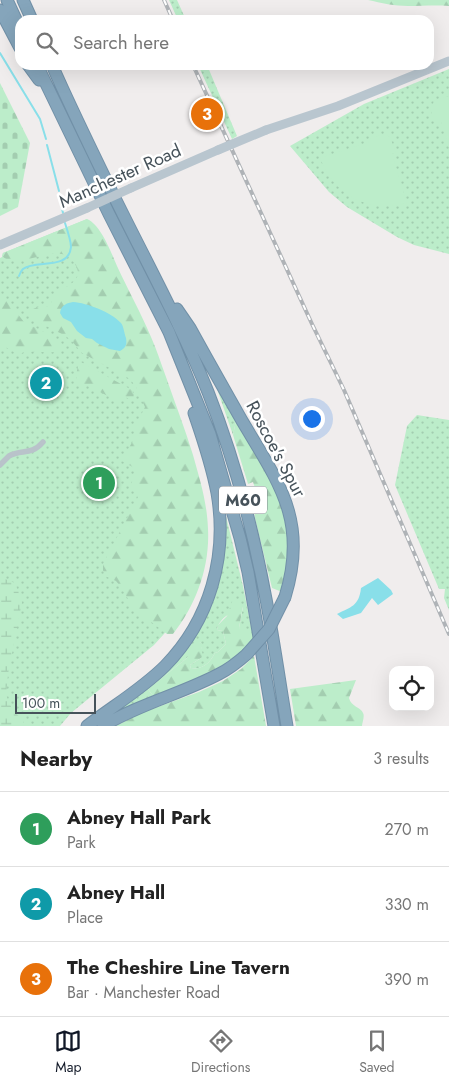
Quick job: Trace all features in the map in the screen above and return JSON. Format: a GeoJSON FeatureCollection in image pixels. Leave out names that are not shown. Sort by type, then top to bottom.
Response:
{"type":"FeatureCollection","features":[{"type":"Feature","properties":{"kind":"highway"},"geometry":{"type":"LineString","coordinates":[[7,0],[15,17]]}},
{"type":"Feature","properties":{"kind":"highway"},"geometry":{"type":"LineString","coordinates":[[23,0],[30,15]]}},
{"type":"Feature","properties":{"kind":"highway"},"geometry":{"type":"LineString","coordinates":[[31,0],[37,15]]}},
{"type":"Feature","properties":{"kind":"highway"},"geometry":{"type":"LineString","coordinates":[[0,10],[15,38]]}},
{"type":"Feature","properties":{"kind":"highway","name":"M60"},"geometry":{"type":"LineString","coordinates":[[32,70],[52,97]]}},
{"type":"Feature","properties":{"kind":"highway","name":"M60"},"geometry":{"type":"LineString","coordinates":[[39,70],[108,214],[169,332],[210,434],[240,538],[254,601],[274,726]]}},
{"type":"Feature","properties":{"kind":"highway","name":"M60"},"geometry":{"type":"LineString","coordinates":[[56,70],[63,91],[160,286],[208,393],[235,472],[256,550],[287,726]]}},
{"type":"Feature","properties":{"kind":"highway","name":"Roscoe's Spur"},"geometry":{"type":"LineString","coordinates":[[103,726],[143,705],[220,674],[247,654],[269,629],[285,597],[293,568],[294,538],[292,522],[282,492],[267,462],[190,328],[160,286]]}},
{"type":"Feature","properties":{"kind":"highway","name":"M60"},"geometry":{"type":"LineString","coordinates":[[87,726],[139,689],[165,666],[177,652],[189,636],[205,608],[216,574],[220,538],[220,514],[217,494],[203,440],[185,389],[169,332]]}},
{"type":"Feature","properties":{"kind":"main road","name":"Manchester Road"},"geometry":{"type":"LineString","coordinates":[[434,67],[449,61]]}},
{"type":"Feature","properties":{"kind":"main road","name":"Manchester Road"},"geometry":{"type":"LineString","coordinates":[[0,245],[266,130],[338,106],[427,70]]}},
{"type":"Feature","properties":{"kind":"street"},"geometry":{"type":"LineString","coordinates":[[0,465],[8,457],[32,451],[43,442]]}},
{"type":"Feature","properties":{"kind":"green space"},"geometry":{"type":"Polygon","coordinates":[[[169,0],[177,0],[184,15],[176,15],[169,0]]]}},
{"type":"Feature","properties":{"kind":"green space"},"geometry":{"type":"Polygon","coordinates":[[[368,0],[449,0],[449,6],[403,6],[368,0]]]}},
{"type":"Feature","properties":{"kind":"green space"},"geometry":{"type":"Polygon","coordinates":[[[449,69],[449,254],[414,245],[347,207],[329,192],[290,146],[364,104],[449,69]]]}},
{"type":"Feature","properties":{"kind":"green space"},"geometry":{"type":"Polygon","coordinates":[[[200,70],[209,70],[237,136],[232,139],[200,70]]]}},
{"type":"Feature","properties":{"kind":"green space"},"geometry":{"type":"Polygon","coordinates":[[[0,83],[30,143],[18,207],[0,216],[0,83]]]}},
{"type":"Feature","properties":{"kind":"green space"},"geometry":{"type":"Polygon","coordinates":[[[449,96],[449,148],[441,122],[435,123],[430,108],[435,100],[449,96]]]}},
{"type":"Feature","properties":{"kind":"green space"},"geometry":{"type":"Polygon","coordinates":[[[384,134],[390,137],[396,153],[392,154],[407,203],[379,206],[354,198],[334,182],[320,158],[369,142],[368,139],[384,134]]]}},
{"type":"Feature","properties":{"kind":"green space"},"geometry":{"type":"Polygon","coordinates":[[[87,219],[132,304],[173,624],[154,645],[71,713],[60,726],[0,726],[0,258],[3,253],[87,219]]]}},
{"type":"Feature","properties":{"kind":"green space"},"geometry":{"type":"Polygon","coordinates":[[[87,219],[97,227],[105,240],[153,342],[190,445],[205,500],[208,543],[204,571],[195,598],[173,634],[167,634],[140,616],[121,587],[116,581],[105,576],[103,570],[103,564],[138,497],[131,485],[136,469],[122,461],[138,431],[134,429],[145,407],[136,387],[130,379],[82,353],[71,340],[32,319],[29,315],[30,311],[35,308],[48,306],[57,294],[76,279],[78,271],[69,257],[61,254],[51,254],[19,261],[10,260],[2,256],[3,253],[87,219]]]}},
{"type":"Feature","properties":{"kind":"green space"},"geometry":{"type":"Polygon","coordinates":[[[0,296],[4,297],[24,322],[54,337],[63,345],[62,350],[20,353],[0,346],[0,296]]]}},
{"type":"Feature","properties":{"kind":"green space"},"geometry":{"type":"Polygon","coordinates":[[[79,361],[132,390],[134,394],[133,401],[121,395],[118,401],[78,383],[76,376],[79,361]]]}},
{"type":"Feature","properties":{"kind":"green space"},"geometry":{"type":"Polygon","coordinates":[[[216,386],[236,421],[233,435],[216,386]]]}},
{"type":"Feature","properties":{"kind":"green space"},"geometry":{"type":"Polygon","coordinates":[[[417,415],[449,420],[449,610],[444,598],[445,589],[439,589],[395,485],[407,426],[417,415]]]}},
{"type":"Feature","properties":{"kind":"green space"},"geometry":{"type":"Polygon","coordinates":[[[236,421],[281,498],[291,542],[282,592],[272,588],[255,518],[253,498],[255,488],[253,482],[248,484],[233,435],[236,421]]]}},
{"type":"Feature","properties":{"kind":"green space"},"geometry":{"type":"Polygon","coordinates":[[[222,500],[243,586],[254,642],[239,628],[243,607],[227,616],[218,625],[217,630],[223,631],[226,644],[215,653],[208,663],[199,668],[191,669],[190,665],[201,658],[202,645],[200,642],[187,658],[148,689],[154,697],[107,719],[106,717],[149,685],[205,615],[222,500]]]}},
{"type":"Feature","properties":{"kind":"green space"},"geometry":{"type":"Polygon","coordinates":[[[0,577],[15,583],[22,602],[8,674],[6,695],[12,709],[25,726],[0,726],[0,577]]]}},
{"type":"Feature","properties":{"kind":"green space"},"geometry":{"type":"Polygon","coordinates":[[[233,599],[236,599],[243,606],[239,628],[246,630],[254,642],[220,669],[154,697],[148,689],[187,658],[194,643],[200,642],[203,645],[201,649],[203,655],[190,665],[191,669],[206,665],[215,653],[226,644],[223,631],[217,630],[218,625],[227,616],[233,599]]]}},
{"type":"Feature","properties":{"kind":"green space"},"geometry":{"type":"Polygon","coordinates":[[[254,656],[266,726],[116,726],[141,713],[199,692],[223,681],[241,669],[254,656]]]}},
{"type":"Feature","properties":{"kind":"green space"},"geometry":{"type":"Polygon","coordinates":[[[356,680],[349,698],[363,713],[362,726],[296,726],[290,689],[356,680]]]}},
{"type":"Feature","properties":{"kind":"water"},"geometry":{"type":"Polygon","coordinates":[[[73,302],[98,309],[117,319],[123,328],[126,340],[125,347],[120,351],[109,349],[92,339],[86,338],[77,331],[71,322],[63,318],[60,313],[63,306],[73,302]]]}},
{"type":"Feature","properties":{"kind":"water"},"geometry":{"type":"Polygon","coordinates":[[[378,578],[393,594],[378,605],[372,598],[361,613],[343,619],[337,614],[354,605],[361,588],[378,578]]]}},
{"type":"Feature","properties":{"kind":"waterway"},"geometry":{"type":"LineString","coordinates":[[0,53],[40,119],[46,139]]}},
{"type":"Feature","properties":{"kind":"waterway"},"geometry":{"type":"LineString","coordinates":[[47,145],[59,191]]}},
{"type":"Feature","properties":{"kind":"waterway"},"geometry":{"type":"LineString","coordinates":[[60,200],[63,213]]}},
{"type":"Feature","properties":{"kind":"waterway"},"geometry":{"type":"LineString","coordinates":[[19,276],[23,269],[28,266],[58,262],[69,254],[71,244],[65,223]]}},
{"type":"Feature","properties":{"kind":"railway"},"geometry":{"type":"LineString","coordinates":[[164,0],[171,15]]}},
{"type":"Feature","properties":{"kind":"railway"},"geometry":{"type":"LineString","coordinates":[[195,70],[344,390],[449,634]]}},
{"type":"Feature","properties":{"kind":"place","name":"The Cheshire Line Tavern"},"geometry":{"type":"Point","coordinates":[207,114]}},
{"type":"Feature","properties":{"kind":"place","name":"Abney Hall"},"geometry":{"type":"Point","coordinates":[46,383]}},
{"type":"Feature","properties":{"kind":"place","name":"Abney Hall Park"},"geometry":{"type":"Point","coordinates":[99,483]}}]}
